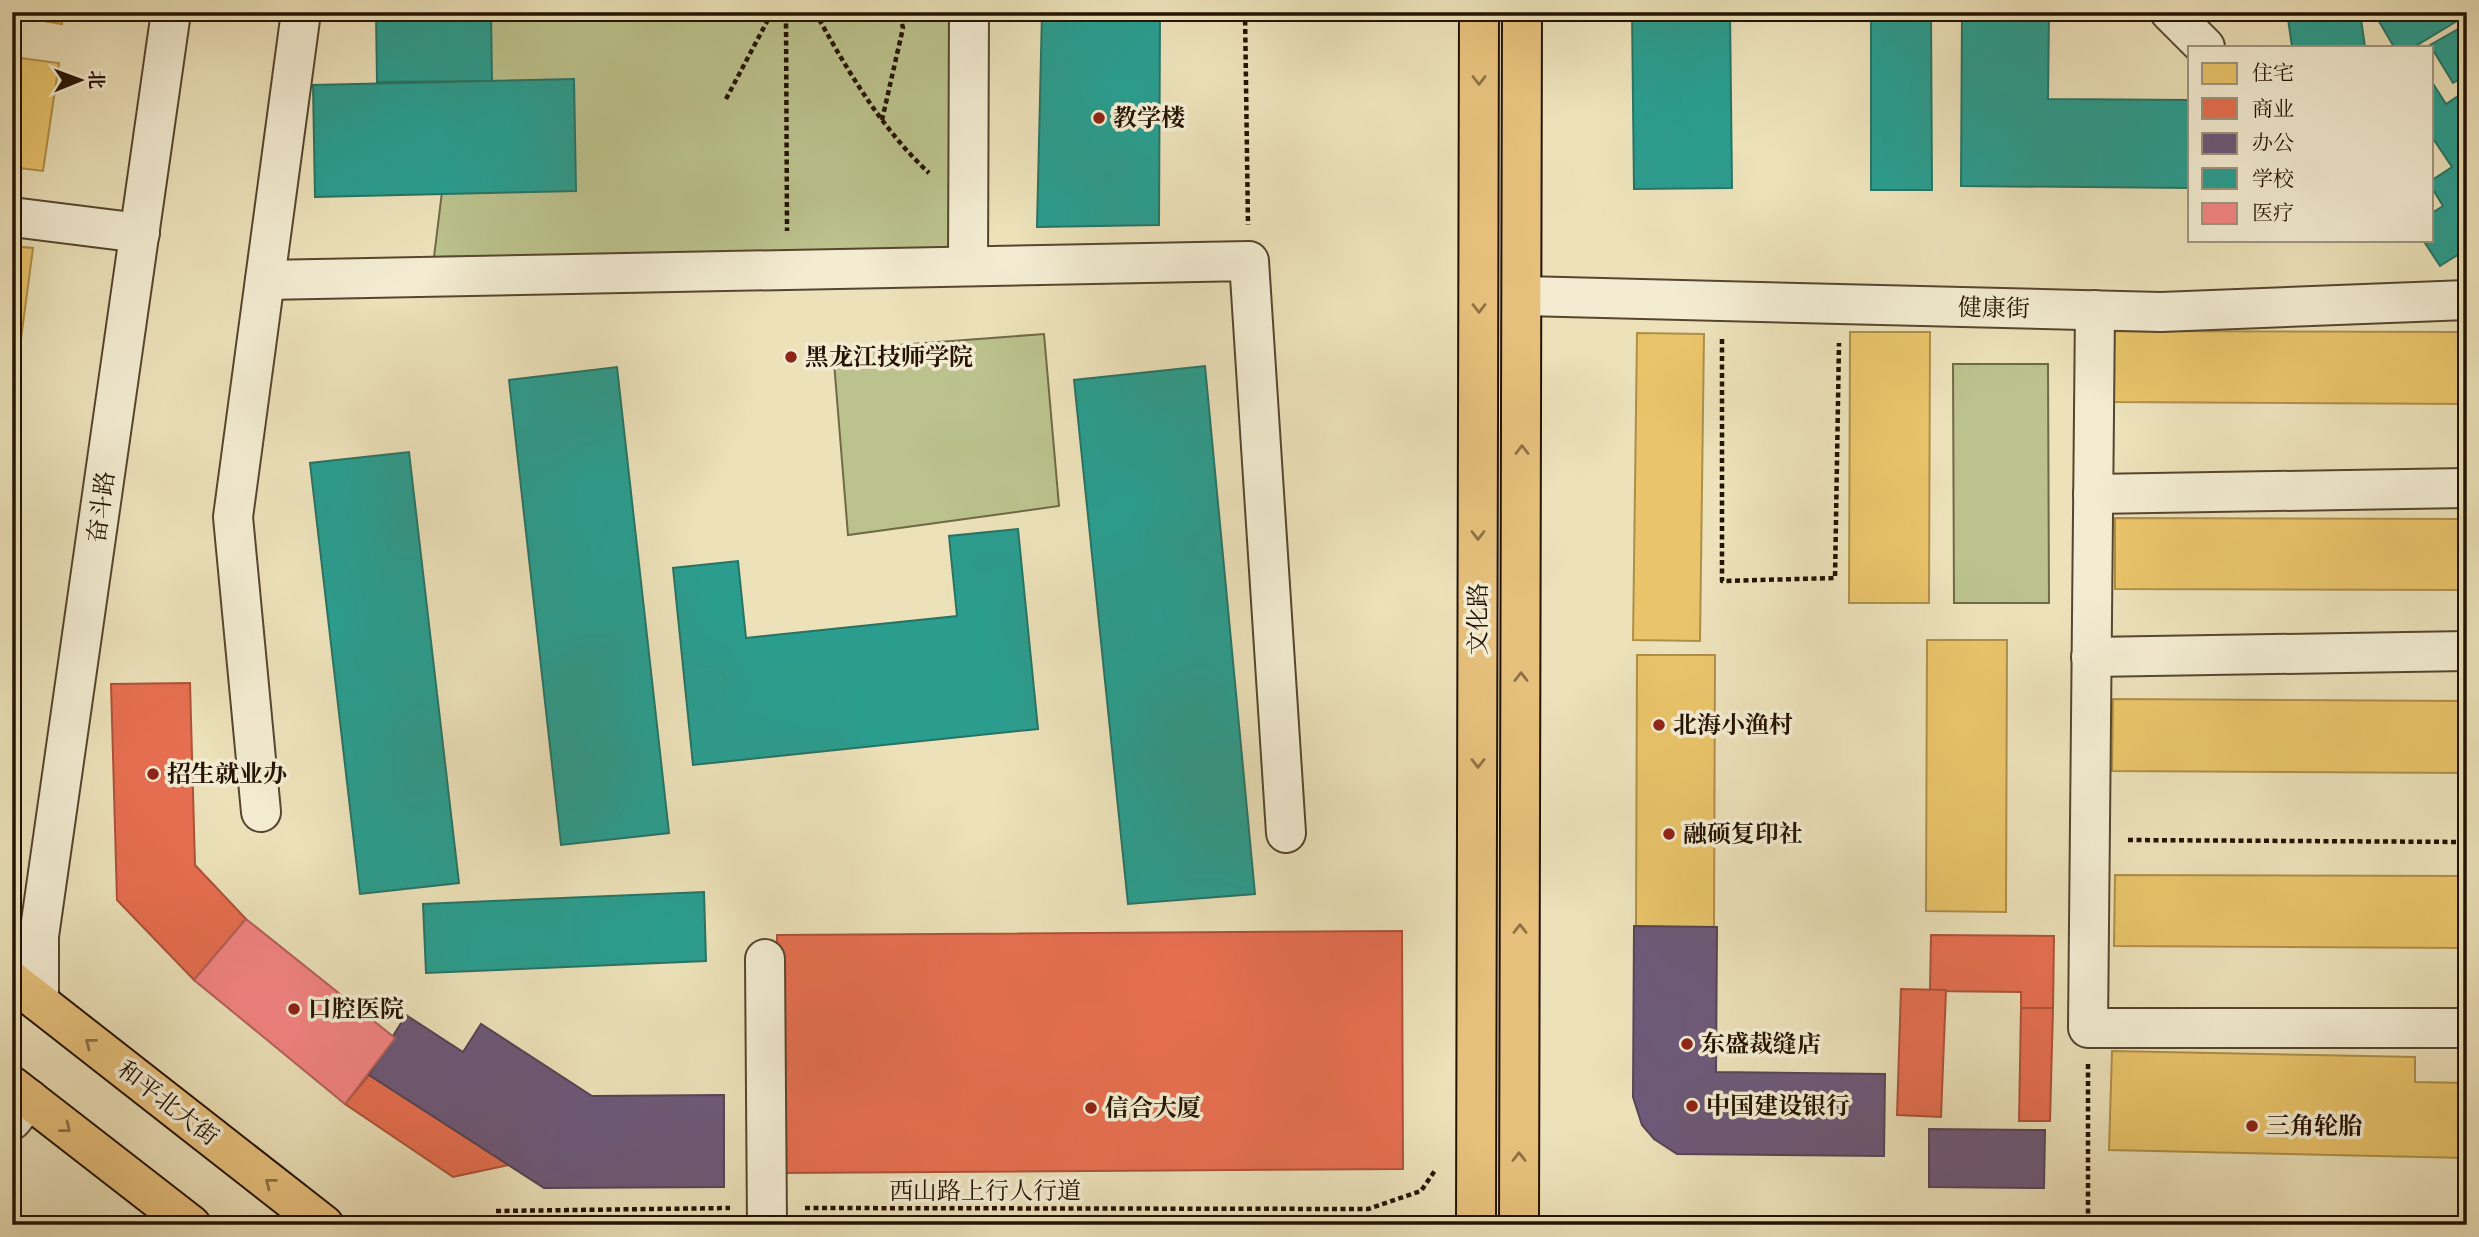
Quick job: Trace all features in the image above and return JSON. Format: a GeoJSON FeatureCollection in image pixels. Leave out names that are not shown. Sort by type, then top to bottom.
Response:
{"type":"FeatureCollection","features":[{"type":"Feature","properties":{"kind":"main road","name":"文化路"},"geometry":{"type":"LineString","coordinates":[[1476,1225],[1479,12]]}},
{"type":"Feature","properties":{"kind":"main road","name":"文化路"},"geometry":{"type":"LineString","coordinates":[[1519,1225],[1522,12]]}},
{"type":"Feature","properties":{"kind":"main road","name":"和平北大街"},"geometry":{"type":"LineString","coordinates":[[25,992],[324,1225]]}},
{"type":"Feature","properties":{"kind":"main road"},"geometry":{"type":"LineString","coordinates":[[18,1102],[191,1225]]}},
{"type":"Feature","properties":{"kind":"street","name":"奋斗路"},"geometry":{"type":"LineString","coordinates":[[25,992],[39,936],[171,12]]}},
{"type":"Feature","properties":{"kind":"street"},"geometry":{"type":"LineString","coordinates":[[261,812],[233,517],[301,12]]}},
{"type":"Feature","properties":{"kind":"street"},"geometry":{"type":"LineString","coordinates":[[968,266],[969,12]]}},
{"type":"Feature","properties":{"kind":"street"},"geometry":{"type":"LineString","coordinates":[[2170,12],[2204,46]]}},
{"type":"Feature","properties":{"kind":"street"},"geometry":{"type":"LineString","coordinates":[[12,217],[140,233]]}},
{"type":"Feature","properties":{"kind":"street"},"geometry":{"type":"LineString","coordinates":[[1479,246],[1522,246]]}},
{"type":"Feature","properties":{"kind":"street"},"geometry":{"type":"LineString","coordinates":[[265,280],[1249,261],[1286,833]]}},
{"type":"Feature","properties":{"kind":"street","name":"健康街"},"geometry":{"type":"LineString","coordinates":[[1522,296],[2161,312],[2467,300]]}},
{"type":"Feature","properties":{"kind":"street"},"geometry":{"type":"LineString","coordinates":[[2095,310],[2088,1028],[2467,1028]]}},
{"type":"Feature","properties":{"kind":"street"},"geometry":{"type":"LineString","coordinates":[[2093,495],[2467,488]]}},
{"type":"Feature","properties":{"kind":"street"},"geometry":{"type":"LineString","coordinates":[[2091,657],[2467,651]]}},
{"type":"Feature","properties":{"kind":"street"},"geometry":{"type":"LineString","coordinates":[[765,959],[767,1216]]}},
{"type":"Feature","properties":{"kind":"path"},"geometry":{"type":"LineString","coordinates":[[726,99],[774,12],[786,15],[806,12]]}},
{"type":"Feature","properties":{"kind":"path"},"geometry":{"type":"LineString","coordinates":[[815,12],[856,85],[904,149],[968,209]]}},
{"type":"Feature","properties":{"kind":"path"},"geometry":{"type":"LineString","coordinates":[[882,120],[903,28],[899,12]]}},
{"type":"Feature","properties":{"kind":"path"},"geometry":{"type":"LineString","coordinates":[[1245,12],[1245,187]]}},
{"type":"Feature","properties":{"kind":"path"},"geometry":{"type":"LineString","coordinates":[[786,15],[787,270]]}},
{"type":"Feature","properties":{"kind":"path"},"geometry":{"type":"LineString","coordinates":[[1722,301],[1722,581],[1835,578],[1839,304]]}},
{"type":"Feature","properties":{"kind":"path"},"geometry":{"type":"LineString","coordinates":[[2089,840],[2467,842]]}},
{"type":"Feature","properties":{"kind":"path"},"geometry":{"type":"LineString","coordinates":[[2088,1028],[2088,1225]]}},
{"type":"Feature","properties":{"kind":"path","name":"西山路上行人行道"},"geometry":{"type":"LineString","coordinates":[[496,1211],[767,1216],[1368,1209],[1421,1191],[1436,1169]]}},
{"type":"Feature","properties":{"kind":"green space"},"geometry":{"type":"Polygon","coordinates":[[[464,12],[954,12],[951,252],[434,257],[464,12]]]}},
{"type":"Feature","properties":{"kind":"green space"},"geometry":{"type":"Polygon","coordinates":[[[1044,334],[1059,506],[848,535],[833,350],[1044,334]]]}},
{"type":"Feature","properties":{"kind":"green space"},"geometry":{"type":"Polygon","coordinates":[[[1953,364],[2048,364],[2049,603],[1954,603],[1953,364]]]}},
{"type":"Feature","properties":{"kind":"building: 住宅"},"geometry":{"type":"Polygon","coordinates":[[[12,12],[63,12],[62,24],[12,16],[12,12]]]}},
{"type":"Feature","properties":{"kind":"building: 住宅"},"geometry":{"type":"Polygon","coordinates":[[[12,57],[59,63],[43,171],[12,167],[12,57]]]}},
{"type":"Feature","properties":{"kind":"building: 住宅"},"geometry":{"type":"Polygon","coordinates":[[[12,246],[33,248],[12,407],[12,246]]]}},
{"type":"Feature","properties":{"kind":"building: 住宅"},"geometry":{"type":"Polygon","coordinates":[[[2114,331],[2467,332],[2467,404],[2114,402],[2114,331]]]}},
{"type":"Feature","properties":{"kind":"building: 住宅"},"geometry":{"type":"Polygon","coordinates":[[[1850,332],[1930,332],[1929,603],[1849,603],[1850,332]]]}},
{"type":"Feature","properties":{"kind":"building: 住宅"},"geometry":{"type":"Polygon","coordinates":[[[1637,333],[1704,334],[1700,641],[1633,640],[1637,333]]]}},
{"type":"Feature","properties":{"kind":"building: 住宅"},"geometry":{"type":"Polygon","coordinates":[[[2115,518],[2467,519],[2467,590],[2115,589],[2115,518]]]}},
{"type":"Feature","properties":{"kind":"building: 住宅"},"geometry":{"type":"Polygon","coordinates":[[[1927,640],[2007,640],[2006,912],[1926,911],[1927,640]]]}},
{"type":"Feature","properties":{"kind":"building: 住宅"},"geometry":{"type":"Polygon","coordinates":[[[1637,655],[1715,655],[1714,927],[1636,927],[1637,655]]]}},
{"type":"Feature","properties":{"kind":"building: 住宅"},"geometry":{"type":"Polygon","coordinates":[[[2113,699],[2467,701],[2467,773],[2112,771],[2113,699]]]}},
{"type":"Feature","properties":{"kind":"building: 住宅"},"geometry":{"type":"Polygon","coordinates":[[[2115,875],[2467,876],[2467,948],[2114,946],[2115,875]]]}},
{"type":"Feature","properties":{"kind":"building: 住宅"},"geometry":{"type":"Polygon","coordinates":[[[1402,973],[1402,1041],[778,1047],[777,975],[1402,973]]]}},
{"type":"Feature","properties":{"kind":"building: 住宅"},"geometry":{"type":"Polygon","coordinates":[[[2112,1051],[2415,1057],[2415,1082],[2467,1083],[2467,1158],[2109,1150],[2112,1051]]]}},
{"type":"Feature","properties":{"kind":"building: 商业","name":"招生就业办"},"geometry":{"type":"Polygon","coordinates":[[[190,683],[195,865],[246,919],[194,980],[117,900],[111,684],[190,683]]]}},
{"type":"Feature","properties":{"kind":"building: 商业","name":"信合大厦"},"geometry":{"type":"Polygon","coordinates":[[[1402,931],[1403,1169],[779,1173],[777,935],[1402,931]]]}},
{"type":"Feature","properties":{"kind":"building: 商业"},"geometry":{"type":"Polygon","coordinates":[[[1931,935],[2054,936],[2053,1008],[2021,1008],[2021,992],[1930,991],[1931,935]]]}},
{"type":"Feature","properties":{"kind":"building: 商业"},"geometry":{"type":"Polygon","coordinates":[[[1901,989],[1946,990],[1941,1117],[1897,1115],[1901,989]]]}},
{"type":"Feature","properties":{"kind":"building: 商业"},"geometry":{"type":"Polygon","coordinates":[[[2021,1008],[2053,1008],[2050,1121],[2019,1121],[2021,1008]]]}},
{"type":"Feature","properties":{"kind":"building: 商业"},"geometry":{"type":"Polygon","coordinates":[[[369,1075],[509,1165],[453,1177],[345,1104],[369,1075]]]}},
{"type":"Feature","properties":{"kind":"building: 办公"},"geometry":{"type":"Polygon","coordinates":[[[1634,926],[1717,927],[1716,1072],[1885,1074],[1884,1156],[1677,1154],[1654,1139],[1642,1125],[1633,1097],[1634,926]]]}},
{"type":"Feature","properties":{"kind":"building: 办公"},"geometry":{"type":"Polygon","coordinates":[[[406,1015],[463,1052],[481,1024],[592,1096],[724,1095],[724,1187],[544,1188],[369,1075],[406,1015]]]}},
{"type":"Feature","properties":{"kind":"building: 办公"},"geometry":{"type":"Polygon","coordinates":[[[1929,1129],[2045,1130],[2044,1188],[1929,1187],[1929,1129]]]}},
{"type":"Feature","properties":{"kind":"building: 学校"},"geometry":{"type":"Polygon","coordinates":[[[376,12],[491,12],[492,81],[377,82],[376,12]]]}},
{"type":"Feature","properties":{"kind":"building: 学校","name":"教学楼"},"geometry":{"type":"Polygon","coordinates":[[[1042,12],[1160,12],[1159,225],[1037,227],[1042,12]]]}},
{"type":"Feature","properties":{"kind":"building: 学校"},"geometry":{"type":"Polygon","coordinates":[[[1632,12],[1730,12],[1732,188],[1634,189],[1632,12]]]}},
{"type":"Feature","properties":{"kind":"building: 学校"},"geometry":{"type":"Polygon","coordinates":[[[1871,12],[1931,12],[1932,190],[1871,190],[1871,12]]]}},
{"type":"Feature","properties":{"kind":"building: 学校"},"geometry":{"type":"Polygon","coordinates":[[[1962,12],[2049,12],[2048,99],[2188,100],[2188,188],[1961,186],[1962,12]]]}},
{"type":"Feature","properties":{"kind":"building: 学校"},"geometry":{"type":"Polygon","coordinates":[[[2287,12],[2360,12],[2365,46],[2292,46],[2287,12]]]}},
{"type":"Feature","properties":{"kind":"building: 学校"},"geometry":{"type":"Polygon","coordinates":[[[2388,12],[2467,12],[2467,15],[2416,46],[2393,46],[2377,18],[2388,12]]]}},
{"type":"Feature","properties":{"kind":"building: 学校"},"geometry":{"type":"Polygon","coordinates":[[[2467,24],[2467,75],[2453,83],[2434,52],[2434,46],[2430,45],[2467,24]]]}},
{"type":"Feature","properties":{"kind":"building: 学校"},"geometry":{"type":"Polygon","coordinates":[[[574,79],[576,191],[315,197],[313,85],[574,79]]]}},
{"type":"Feature","properties":{"kind":"building: 学校"},"geometry":{"type":"Polygon","coordinates":[[[2434,85],[2446,104],[2467,90],[2467,249],[2440,266],[2424,242],[2434,242],[2434,212],[2443,206],[2434,191],[2434,179],[2452,167],[2434,140],[2434,85]]]}},
{"type":"Feature","properties":{"kind":"building: 学校"},"geometry":{"type":"Polygon","coordinates":[[[1205,366],[1255,894],[1128,904],[1074,380],[1205,366]]]}},
{"type":"Feature","properties":{"kind":"building: 学校"},"geometry":{"type":"Polygon","coordinates":[[[617,367],[669,833],[561,845],[509,380],[617,367]]]}},
{"type":"Feature","properties":{"kind":"building: 学校"},"geometry":{"type":"Polygon","coordinates":[[[409,452],[459,883],[360,894],[310,463],[409,452]]]}},
{"type":"Feature","properties":{"kind":"building: 学校"},"geometry":{"type":"Polygon","coordinates":[[[1018,529],[1038,729],[693,765],[673,568],[738,561],[746,638],[957,616],[949,536],[1018,529]]]}},
{"type":"Feature","properties":{"kind":"building: 学校"},"geometry":{"type":"Polygon","coordinates":[[[704,892],[706,961],[426,973],[423,904],[704,892]]]}},
{"type":"Feature","properties":{"kind":"building: 医疗","name":"口腔医院"},"geometry":{"type":"Polygon","coordinates":[[[246,919],[395,1038],[345,1104],[194,980],[246,919]]]}},
{"type":"Feature","properties":{"kind":"place","name":"教学楼"},"geometry":{"type":"Point","coordinates":[1099,118]}},
{"type":"Feature","properties":{"kind":"place","name":"黑龙江技师学院"},"geometry":{"type":"Point","coordinates":[791,357]}},
{"type":"Feature","properties":{"kind":"place","name":"北海小渔村"},"geometry":{"type":"Point","coordinates":[1659,725]}},
{"type":"Feature","properties":{"kind":"place","name":"招生就业办"},"geometry":{"type":"Point","coordinates":[153,774]}},
{"type":"Feature","properties":{"kind":"place","name":"融硕复印社"},"geometry":{"type":"Point","coordinates":[1669,834]}},
{"type":"Feature","properties":{"kind":"place","name":"口腔医院"},"geometry":{"type":"Point","coordinates":[294,1009]}},
{"type":"Feature","properties":{"kind":"place","name":"东盛裁缝店"},"geometry":{"type":"Point","coordinates":[1687,1044]}},
{"type":"Feature","properties":{"kind":"place","name":"中国建设银行"},"geometry":{"type":"Point","coordinates":[1692,1106]}},
{"type":"Feature","properties":{"kind":"place","name":"信合大厦"},"geometry":{"type":"Point","coordinates":[1091,1108]}},
{"type":"Feature","properties":{"kind":"place","name":"三角轮胎"},"geometry":{"type":"Point","coordinates":[2252,1126]}}]}
